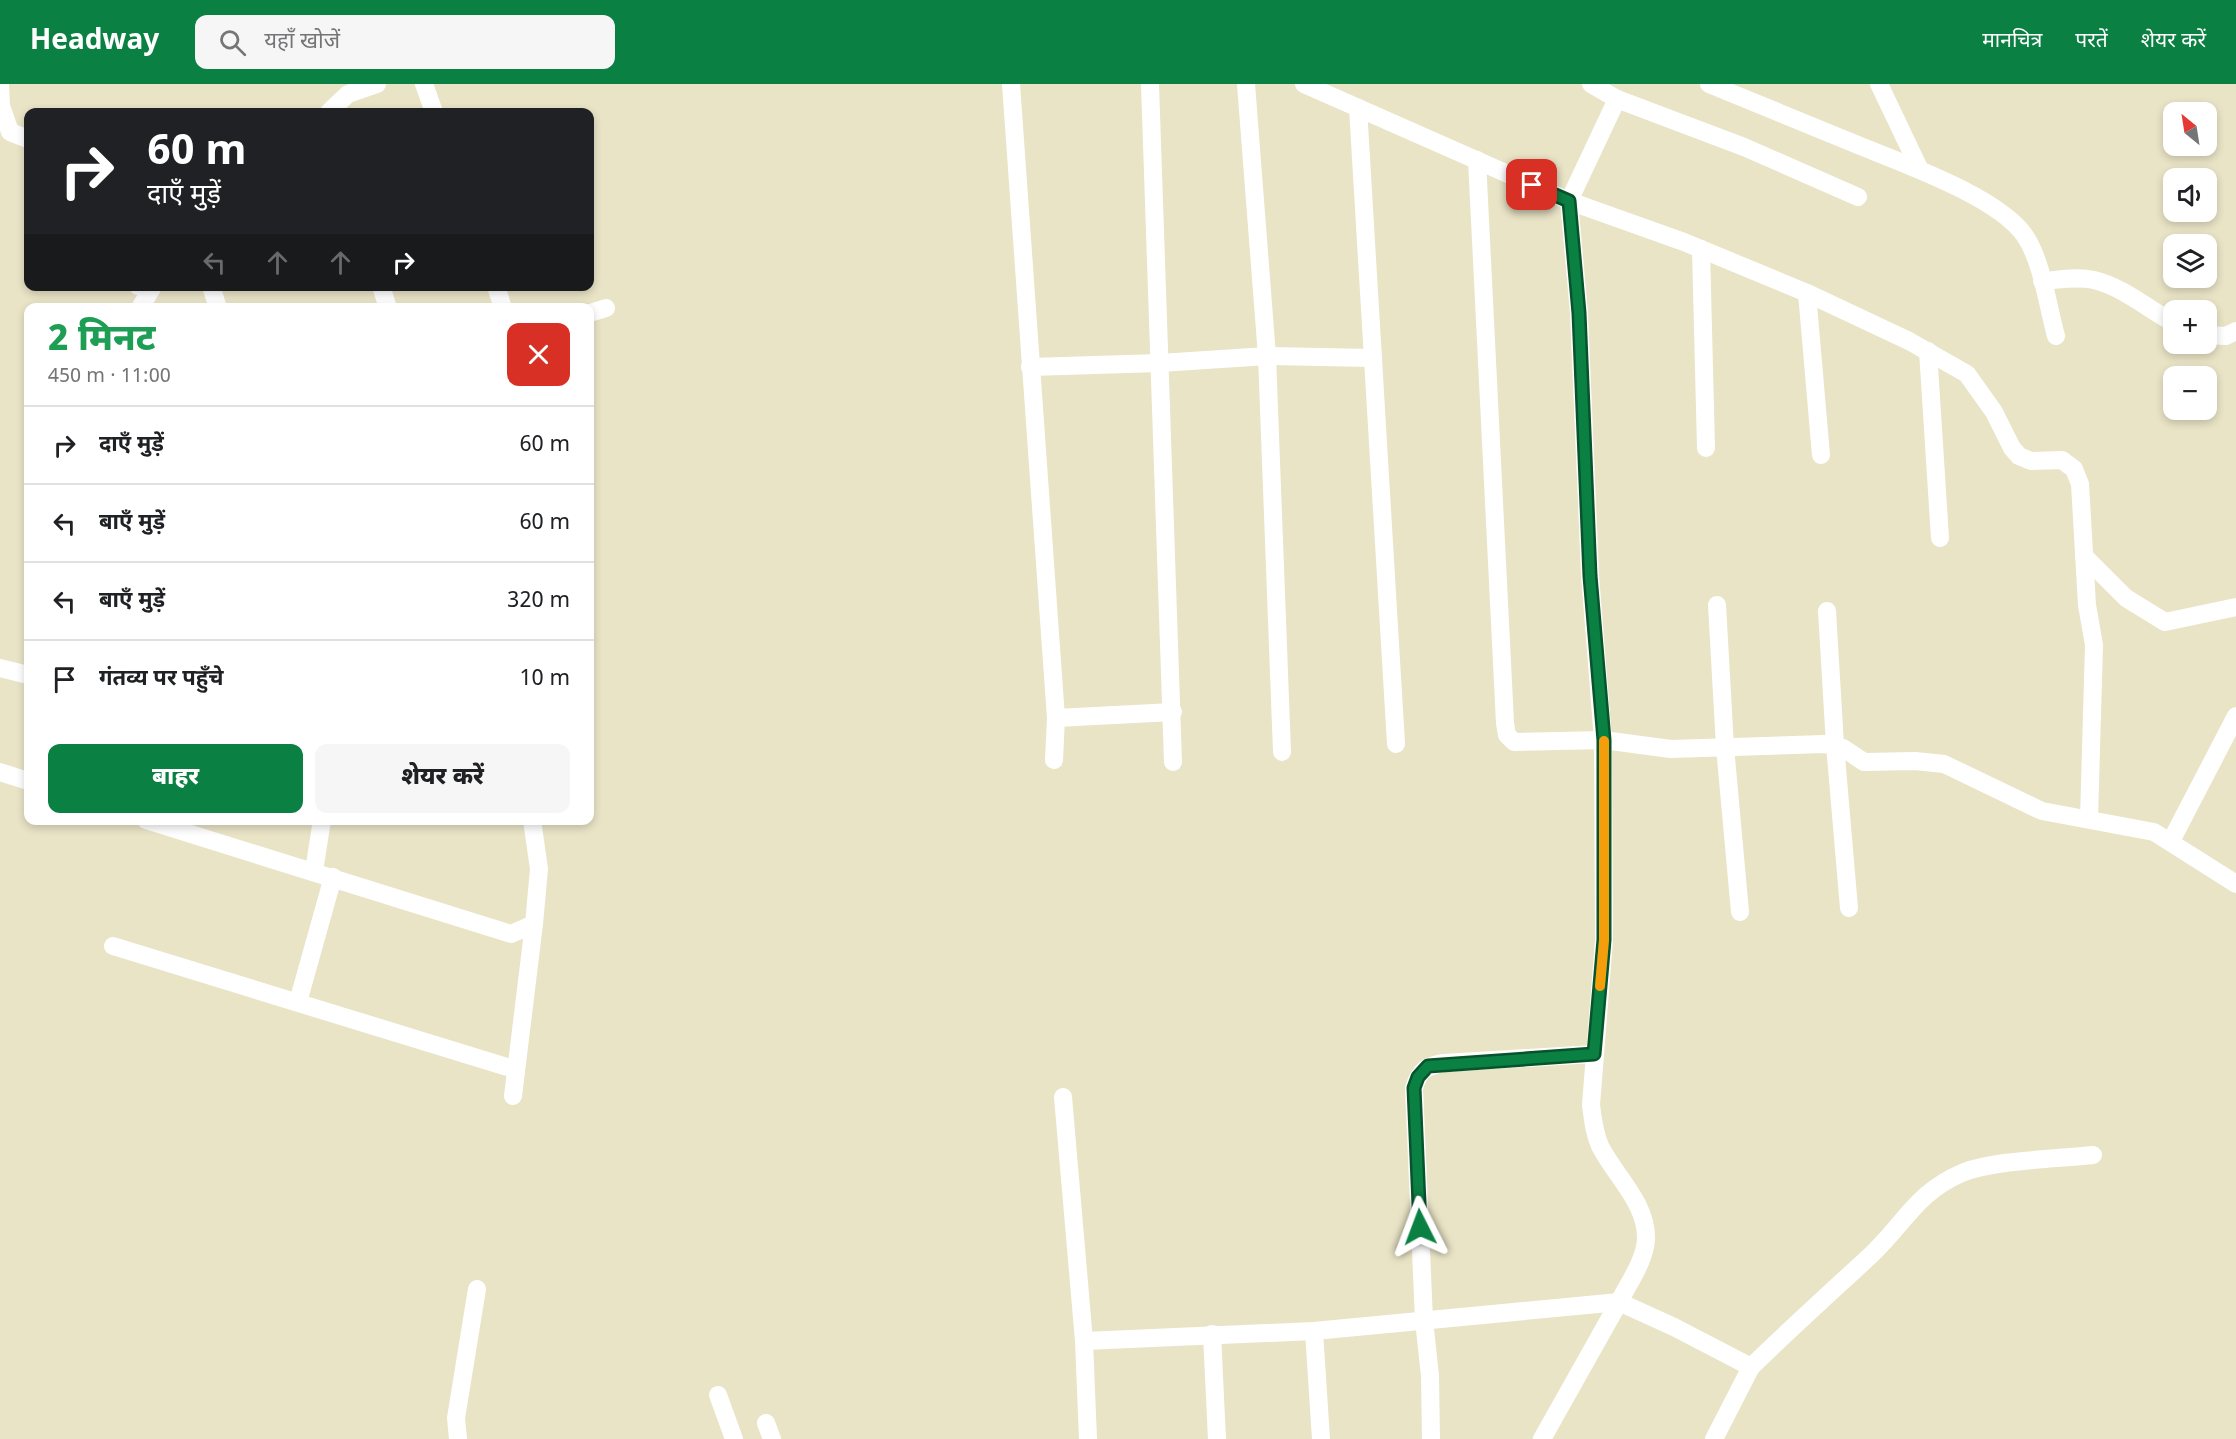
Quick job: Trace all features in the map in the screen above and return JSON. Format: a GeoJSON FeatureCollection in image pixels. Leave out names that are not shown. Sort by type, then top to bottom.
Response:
{"type":"FeatureCollection","features":[{"type":"Feature","properties":{"kind":"street"},"geometry":{"type":"LineString","coordinates":[[0,84],[2,106],[10,132],[24,137]]}},
{"type":"Feature","properties":{"kind":"street"},"geometry":{"type":"LineString","coordinates":[[333,108],[348,94],[377,84]]}},
{"type":"Feature","properties":{"kind":"street"},"geometry":{"type":"LineString","coordinates":[[424,84],[433,108]]}},
{"type":"Feature","properties":{"kind":"street"},"geometry":{"type":"LineString","coordinates":[[1011,84],[1056,718],[1054,760]]}},
{"type":"Feature","properties":{"kind":"street"},"geometry":{"type":"LineString","coordinates":[[1150,84],[1173,762]]}},
{"type":"Feature","properties":{"kind":"street"},"geometry":{"type":"LineString","coordinates":[[1246,84],[1267,356],[1282,752]]}},
{"type":"Feature","properties":{"kind":"street"},"geometry":{"type":"LineString","coordinates":[[1304,84],[1569,201],[1701,249],[1807,292],[1928,351],[1967,374],[1994,412],[2012,448],[2019,456],[2031,461],[2062,460],[2074,469],[2080,484],[2087,605],[2094,645],[2089,819]]}},
{"type":"Feature","properties":{"kind":"street"},"geometry":{"type":"LineString","coordinates":[[1591,84],[1617,99],[1744,147],[1858,197]]}},
{"type":"Feature","properties":{"kind":"street"},"geometry":{"type":"LineString","coordinates":[[1709,84],[1920,170],[1996,208],[2012,220],[2026,237],[2042,281],[2056,336]]}},
{"type":"Feature","properties":{"kind":"street"},"geometry":{"type":"LineString","coordinates":[[1879,84],[1920,170]]}},
{"type":"Feature","properties":{"kind":"street"},"geometry":{"type":"LineString","coordinates":[[1542,1439],[1642,1258],[1646,1240],[1643,1216],[1623,1180],[1600,1146],[1594,1130],[1591,1106],[1604,940],[1604,740],[1590,576],[1579,313],[1569,201],[1617,99]]}},
{"type":"Feature","properties":{"kind":"street"},"geometry":{"type":"LineString","coordinates":[[1358,108],[1396,744]]}},
{"type":"Feature","properties":{"kind":"street"},"geometry":{"type":"LineString","coordinates":[[1476,160],[1507,735],[1514,742],[1604,740],[1671,749],[1835,744],[1864,762],[1915,760],[1944,764],[2042,811],[2154,832],[2236,884]]}},
{"type":"Feature","properties":{"kind":"street"},"geometry":{"type":"LineString","coordinates":[[1701,249],[1706,448]]}},
{"type":"Feature","properties":{"kind":"street"},"geometry":{"type":"LineString","coordinates":[[2042,281],[2080,278],[2094,280],[2113,287],[2163,317]]}},
{"type":"Feature","properties":{"kind":"street"},"geometry":{"type":"LineString","coordinates":[[1807,292],[1821,456]]}},
{"type":"Feature","properties":{"kind":"street"},"geometry":{"type":"LineString","coordinates":[[2217,336],[2226,336],[2236,330]]}},
{"type":"Feature","properties":{"kind":"street"},"geometry":{"type":"LineString","coordinates":[[1928,351],[1940,538]]}},
{"type":"Feature","properties":{"kind":"street"},"geometry":{"type":"LineString","coordinates":[[1030,368],[1267,356],[1372,358]]}},
{"type":"Feature","properties":{"kind":"street"},"geometry":{"type":"LineString","coordinates":[[2084,555],[2126,598],[2165,622],[2236,607]]}},
{"type":"Feature","properties":{"kind":"street"},"geometry":{"type":"LineString","coordinates":[[1717,605],[1725,747],[1740,912]]}},
{"type":"Feature","properties":{"kind":"street"},"geometry":{"type":"LineString","coordinates":[[1827,611],[1835,744],[1849,908]]}},
{"type":"Feature","properties":{"kind":"street"},"geometry":{"type":"LineString","coordinates":[[0,668],[24,674]]}},
{"type":"Feature","properties":{"kind":"street"},"geometry":{"type":"LineString","coordinates":[[1056,718],[1173,712]]}},
{"type":"Feature","properties":{"kind":"street"},"geometry":{"type":"LineString","coordinates":[[2171,841],[2236,716]]}},
{"type":"Feature","properties":{"kind":"street"},"geometry":{"type":"LineString","coordinates":[[0,772],[24,781]]}},
{"type":"Feature","properties":{"kind":"street"},"geometry":{"type":"LineString","coordinates":[[164,825],[511,934],[534,924]]}},
{"type":"Feature","properties":{"kind":"street"},"geometry":{"type":"LineString","coordinates":[[314,871],[321,825]]}},
{"type":"Feature","properties":{"kind":"street"},"geometry":{"type":"LineString","coordinates":[[513,1096],[539,869],[533,825]]}},
{"type":"Feature","properties":{"kind":"street"},"geometry":{"type":"LineString","coordinates":[[298,1002],[333,877]]}},
{"type":"Feature","properties":{"kind":"street"},"geometry":{"type":"LineString","coordinates":[[113,946],[507,1067]]}},
{"type":"Feature","properties":{"kind":"street"},"geometry":{"type":"LineString","coordinates":[[1431,1439],[1430,1376],[1424,1320],[1414,1088],[1418,1077],[1428,1066],[1444,1063],[1594,1054]]}},
{"type":"Feature","properties":{"kind":"street"},"geometry":{"type":"LineString","coordinates":[[1063,1097],[1084,1341],[1088,1439]]}},
{"type":"Feature","properties":{"kind":"street"},"geometry":{"type":"LineString","coordinates":[[1714,1439],[1751,1367],[1825,1295],[1871,1255],[1898,1228],[1915,1204],[1938,1186],[1964,1172],[2093,1155]]}},
{"type":"Feature","properties":{"kind":"street"},"geometry":{"type":"LineString","coordinates":[[458,1439],[456,1418],[477,1289]]}},
{"type":"Feature","properties":{"kind":"street"},"geometry":{"type":"LineString","coordinates":[[1084,1341],[1314,1330],[1618,1302],[1674,1327],[1751,1367]]}},
{"type":"Feature","properties":{"kind":"street"},"geometry":{"type":"LineString","coordinates":[[1314,1330],[1321,1439]]}},
{"type":"Feature","properties":{"kind":"street"},"geometry":{"type":"LineString","coordinates":[[1212,1334],[1217,1439]]}},
{"type":"Feature","properties":{"kind":"street"},"geometry":{"type":"LineString","coordinates":[[718,1395],[734,1439]]}},
{"type":"Feature","properties":{"kind":"slow traffic"},"geometry":{"type":"LineString","coordinates":[[1600,986],[1604,940],[1604,741]]}},
{"type":"Feature","properties":{"kind":"route"},"geometry":{"type":"LineString","coordinates":[[1420,1227],[1414,1088],[1418,1077],[1428,1066],[1444,1063],[1594,1054],[1604,940],[1604,740],[1598,691],[1590,576],[1579,313],[1569,201],[1532,185]]}}]}
